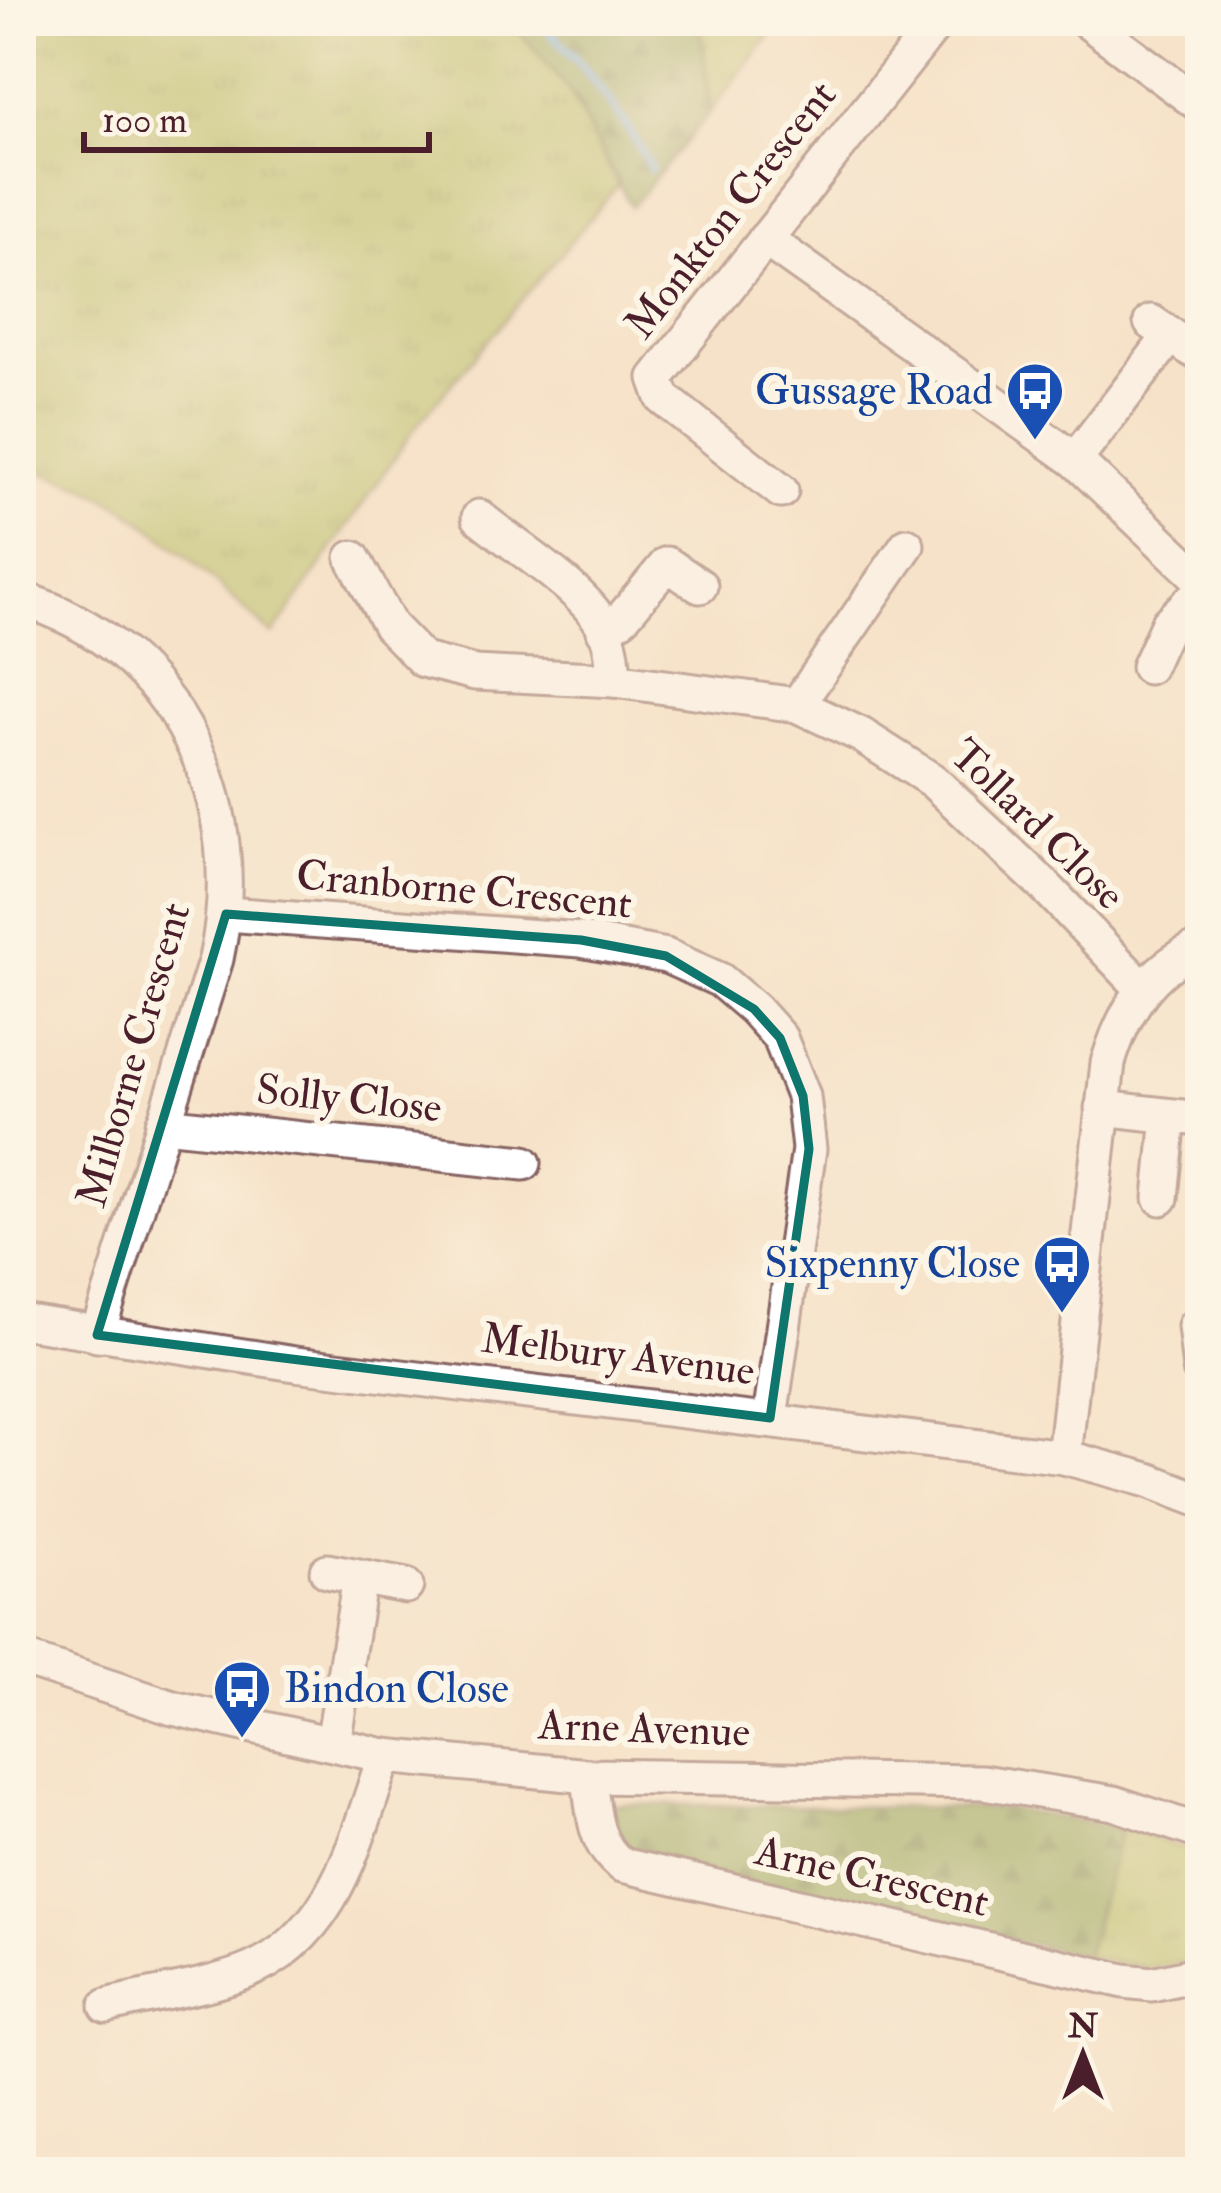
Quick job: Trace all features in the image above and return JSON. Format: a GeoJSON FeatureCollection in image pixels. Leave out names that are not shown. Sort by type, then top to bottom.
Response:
{"type":"FeatureCollection","features":[{"type":"Feature","properties":{"kind":"street","name":"Monkton Crescent"},"geometry":{"type":"LineString","coordinates":[[781,491],[663,398],[656,378],[938,21]]}},
{"type":"Feature","properties":{"kind":"street"},"geometry":{"type":"LineString","coordinates":[[1087,21],[1200,106]]}},
{"type":"Feature","properties":{"kind":"street"},"geometry":{"type":"LineString","coordinates":[[766,238],[1076,460],[1200,579]]}},
{"type":"Feature","properties":{"kind":"street"},"geometry":{"type":"LineString","coordinates":[[1076,460],[1172,336]]}},
{"type":"Feature","properties":{"kind":"street"},"geometry":{"type":"LineString","coordinates":[[478,518],[573,593],[604,631],[612,649],[614,680]]}},
{"type":"Feature","properties":{"kind":"street"},"geometry":{"type":"LineString","coordinates":[[797,705],[907,544]]}},
{"type":"Feature","properties":{"kind":"street","name":"Tollard Close"},"geometry":{"type":"LineString","coordinates":[[353,558],[390,626],[423,660],[475,673],[614,680],[797,705],[861,735],[933,781],[1046,887],[1142,988]]}},
{"type":"Feature","properties":{"kind":"street"},"geometry":{"type":"LineString","coordinates":[[604,631],[668,564],[700,586]]}},
{"type":"Feature","properties":{"kind":"street"},"geometry":{"type":"LineString","coordinates":[[1148,668],[1168,622],[1200,592]]}},
{"type":"Feature","properties":{"kind":"street","name":"Milborne Crescent"},"geometry":{"type":"LineString","coordinates":[[21,599],[83,624],[122,652],[156,687],[202,762],[218,813],[226,864],[226,914],[217,959],[97,1335]]}},
{"type":"Feature","properties":{"kind":"street","name":"Cranborne Crescent"},"geometry":{"type":"LineString","coordinates":[[226,914],[581,940],[666,956],[720,980],[754,1010],[780,1038],[803,1096],[809,1149],[770,1418]]}},
{"type":"Feature","properties":{"kind":"street"},"geometry":{"type":"LineString","coordinates":[[1064,1456],[1102,1108],[1113,1047],[1142,988],[1175,958],[1200,947]]}},
{"type":"Feature","properties":{"kind":"street"},"geometry":{"type":"LineString","coordinates":[[1102,1108],[1184,1117],[1161,1198]]}},
{"type":"Feature","properties":{"kind":"street","name":"Solly Close"},"geometry":{"type":"LineString","coordinates":[[163,1124],[524,1163]]}},
{"type":"Feature","properties":{"kind":"street","name":"Melbury Avenue"},"geometry":{"type":"LineString","coordinates":[[21,1321],[295,1364],[1064,1456],[1200,1500]]}},
{"type":"Feature","properties":{"kind":"street"},"geometry":{"type":"LineString","coordinates":[[1195,1326],[1200,1369]]}},
{"type":"Feature","properties":{"kind":"street"},"geometry":{"type":"LineString","coordinates":[[333,1743],[344,1575],[406,1586]]}},
{"type":"Feature","properties":{"kind":"street","name":"Arne Avenue"},"geometry":{"type":"LineString","coordinates":[[21,1658],[172,1708],[386,1756],[589,1776],[983,1782],[1114,1803],[1200,1832]]}},
{"type":"Feature","properties":{"kind":"street"},"geometry":{"type":"LineString","coordinates":[[107,2006],[244,1972],[297,1942],[341,1882],[386,1756]]}},
{"type":"Feature","properties":{"kind":"street","name":"Arne Crescent"},"geometry":{"type":"LineString","coordinates":[[589,1776],[597,1832],[610,1857],[622,1865],[1124,1981],[1152,1984],[1200,1973]]}},
{"type":"Feature","properties":{"kind":"highlighted area"},"geometry":{"type":"Polygon","coordinates":[[[226,914],[581,940],[666,956],[754,1009],[780,1038],[803,1096],[809,1149],[770,1418],[97,1335],[226,914]]]}},
{"type":"Feature","properties":{"kind":"green space"},"geometry":{"type":"Polygon","coordinates":[[[21,21],[511,21],[568,89],[618,185],[417,425],[273,635],[126,510],[58,477],[21,468],[21,21]]]}},
{"type":"Feature","properties":{"kind":"green space"},"geometry":{"type":"Polygon","coordinates":[[[511,21],[700,23],[711,112],[631,207],[568,89],[511,21]]]}},
{"type":"Feature","properties":{"kind":"green space"},"geometry":{"type":"Polygon","coordinates":[[[695,21],[781,21],[711,112],[700,23],[695,21]]]}},
{"type":"Feature","properties":{"kind":"green space"},"geometry":{"type":"Polygon","coordinates":[[[612,1804],[1006,1808],[1121,1828],[1085,1956],[637,1861],[616,1836],[612,1804]]]}},
{"type":"Feature","properties":{"kind":"green space"},"geometry":{"type":"Polygon","coordinates":[[[1121,1828],[1200,1853],[1200,1955],[1157,1968],[1085,1956],[1121,1828]]]}},
{"type":"Feature","properties":{"kind":"waterway"},"geometry":{"type":"LineString","coordinates":[[537,21],[601,90],[651,169]]}},
{"type":"Feature","properties":{"kind":"place","name":"Gussage Road"},"geometry":{"type":"Point","coordinates":[1035,442]}},
{"type":"Feature","properties":{"kind":"place","name":"Sixpenny Close"},"geometry":{"type":"Point","coordinates":[1062,1315]}},
{"type":"Feature","properties":{"kind":"place","name":"Bindon Close"},"geometry":{"type":"Point","coordinates":[242,1740]}}]}
